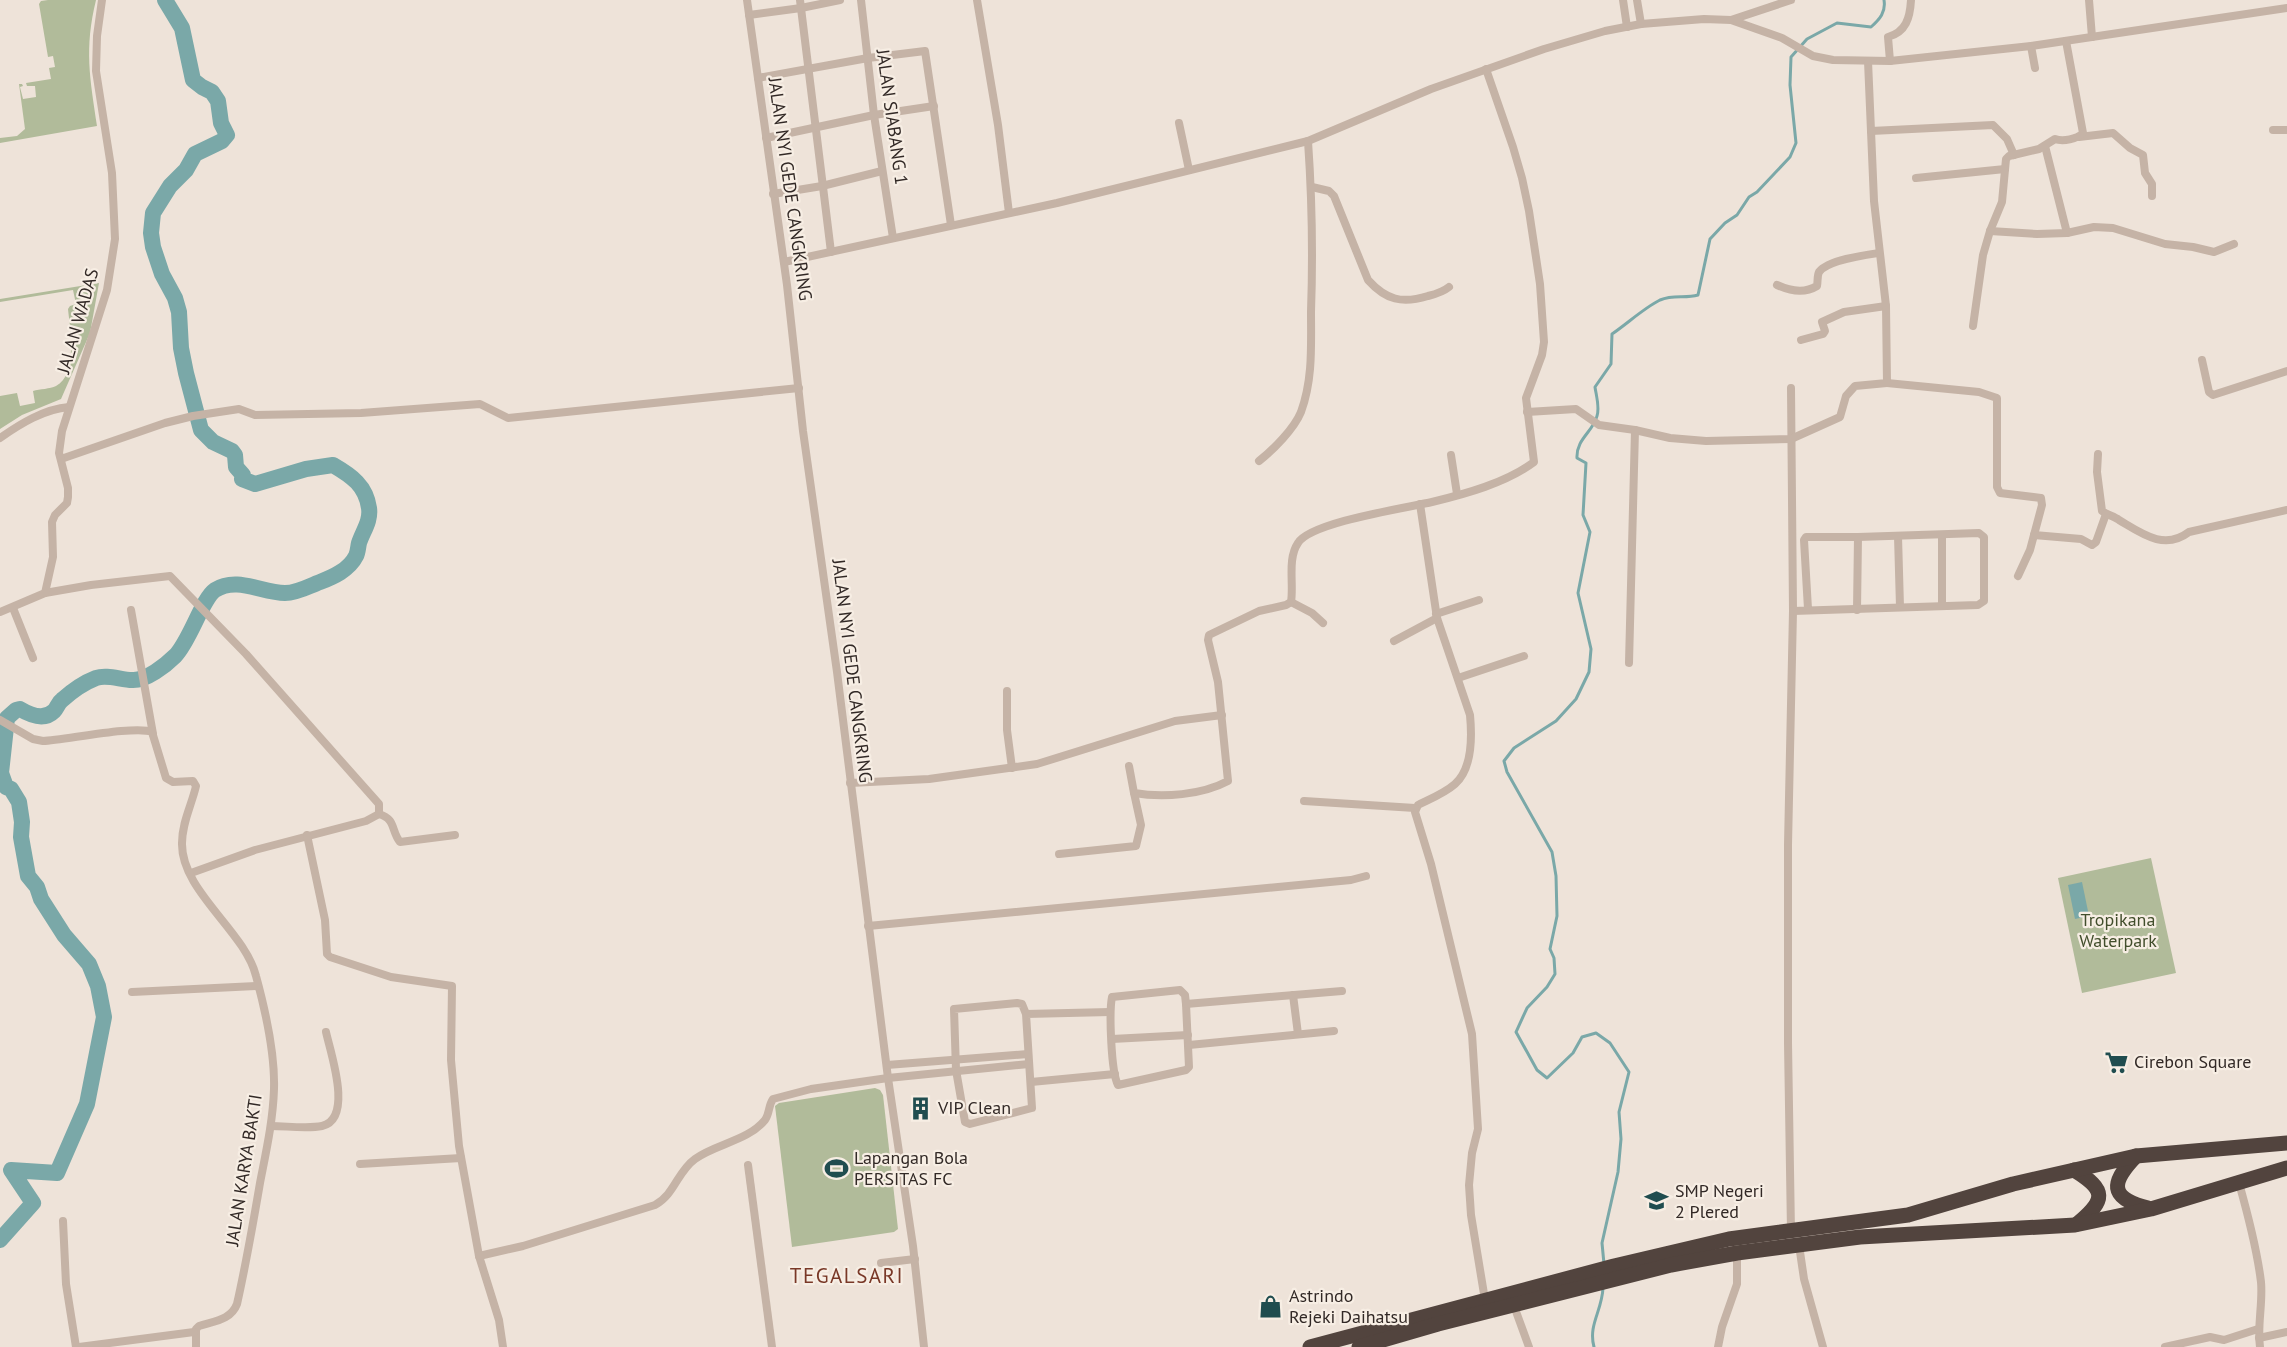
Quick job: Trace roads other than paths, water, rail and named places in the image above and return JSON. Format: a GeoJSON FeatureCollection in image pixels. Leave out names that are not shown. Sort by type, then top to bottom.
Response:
{"type":"FeatureCollection","features":[{"type":"Feature","properties":{"kind":"highway"},"geometry":{"type":"LineString","coordinates":[[1617,1273],[1737,1253],[1795,1238],[1908,1215],[2013,1184],[2136,1156],[2287,1143]]}},
{"type":"Feature","properties":{"kind":"highway"},"geometry":{"type":"LineString","coordinates":[[2136,1156],[2117,1180],[2118,1192],[2132,1204],[2151,1209]]}},
{"type":"Feature","properties":{"kind":"highway"},"geometry":{"type":"LineString","coordinates":[[1310,1347],[1485,1300],[1594,1279],[1729,1239],[1860,1237],[2075,1225],[2151,1209],[2287,1168]]}},
{"type":"Feature","properties":{"kind":"highway"},"geometry":{"type":"LineString","coordinates":[[2074,1170],[2090,1180],[2095,1186],[2099,1200],[2097,1206],[2075,1225]]}},
{"type":"Feature","properties":{"kind":"highway"},"geometry":{"type":"LineString","coordinates":[[1359,1347],[1438,1324],[1514,1306],[1594,1279]]}},
{"type":"Feature","properties":{"kind":"street","name":"JALAN WADAS"},"geometry":{"type":"LineString","coordinates":[[45,593],[54,557],[52,522],[67,502],[69,488],[61,459],[61,437],[107,290],[115,239],[112,172],[96,71],[97,36],[102,0]]}},
{"type":"Feature","properties":{"kind":"street","name":"JALAN NYI GEDE CANGKRING"},"geometry":{"type":"LineString","coordinates":[[747,0],[784,262],[868,926],[915,1259],[924,1347]]}},
{"type":"Feature","properties":{"kind":"street"},"geometry":{"type":"LineString","coordinates":[[749,15],[801,4],[840,0]]}},
{"type":"Feature","properties":{"kind":"street","name":"JALAN SIABANG 1"},"geometry":{"type":"LineString","coordinates":[[861,0],[874,115],[893,238]]}},
{"type":"Feature","properties":{"kind":"street"},"geometry":{"type":"LineString","coordinates":[[977,0],[998,125],[1009,213]]}},
{"type":"Feature","properties":{"kind":"street"},"geometry":{"type":"LineString","coordinates":[[1623,0],[1627,27]]}},
{"type":"Feature","properties":{"kind":"street"},"geometry":{"type":"LineString","coordinates":[[1637,0],[1641,24]]}},
{"type":"Feature","properties":{"kind":"street"},"geometry":{"type":"LineString","coordinates":[[1731,20],[1791,0]]}},
{"type":"Feature","properties":{"kind":"street"},"geometry":{"type":"LineString","coordinates":[[1890,62],[1888,37],[1897,34],[1907,24],[1911,0]]}},
{"type":"Feature","properties":{"kind":"street"},"geometry":{"type":"LineString","coordinates":[[2089,0],[2092,37]]}},
{"type":"Feature","properties":{"kind":"street"},"geometry":{"type":"LineString","coordinates":[[801,4],[831,252]]}},
{"type":"Feature","properties":{"kind":"street"},"geometry":{"type":"LineString","coordinates":[[784,262],[1009,213],[1189,170],[1235,156],[1308,141],[1431,89],[1486,69],[1544,49],[1641,24],[1704,19],[1731,20],[1782,38],[1813,56],[1833,60],[1890,62],[2031,46],[2287,8]]}},
{"type":"Feature","properties":{"kind":"street"},"geometry":{"type":"LineString","coordinates":[[2066,41],[2082,122],[2083,133],[2078,137]]}},
{"type":"Feature","properties":{"kind":"street"},"geometry":{"type":"LineString","coordinates":[[2031,46],[2035,68]]}},
{"type":"Feature","properties":{"kind":"street"},"geometry":{"type":"LineString","coordinates":[[758,78],[867,58],[925,51],[951,225]]}},
{"type":"Feature","properties":{"kind":"street"},"geometry":{"type":"LineString","coordinates":[[1868,61],[1874,201],[1886,306],[1887,383]]}},
{"type":"Feature","properties":{"kind":"street"},"geometry":{"type":"LineString","coordinates":[[1291,602],[1294,554],[1302,538],[1346,520],[1420,504],[1501,480],[1534,462],[1527,412],[1528,389],[1536,373],[1544,342],[1540,284],[1522,178],[1486,69]]}},
{"type":"Feature","properties":{"kind":"street"},"geometry":{"type":"LineString","coordinates":[[766,138],[874,115],[934,106]]}},
{"type":"Feature","properties":{"kind":"street"},"geometry":{"type":"LineString","coordinates":[[1179,123],[1189,170]]}},
{"type":"Feature","properties":{"kind":"street"},"geometry":{"type":"LineString","coordinates":[[1870,131],[1993,125],[2007,139],[2014,155]]}},
{"type":"Feature","properties":{"kind":"street"},"geometry":{"type":"LineString","coordinates":[[2273,130],[2287,130]]}},
{"type":"Feature","properties":{"kind":"street"},"geometry":{"type":"LineString","coordinates":[[1973,326],[1983,255],[2002,202],[2006,159],[2014,155],[2029,153],[2055,140],[2113,133],[2130,148],[2143,155],[2145,173],[2152,184],[2152,196]]}},
{"type":"Feature","properties":{"kind":"street"},"geometry":{"type":"LineString","coordinates":[[1259,461],[1274,448],[1296,421],[1309,381],[1312,355],[1312,187],[1308,141]]}},
{"type":"Feature","properties":{"kind":"street"},"geometry":{"type":"LineString","coordinates":[[2045,146],[2067,233]]}},
{"type":"Feature","properties":{"kind":"street"},"geometry":{"type":"LineString","coordinates":[[1916,178],[2005,169]]}},
{"type":"Feature","properties":{"kind":"street"},"geometry":{"type":"LineString","coordinates":[[773,194],[822,186],[882,171]]}},
{"type":"Feature","properties":{"kind":"street"},"geometry":{"type":"LineString","coordinates":[[1312,187],[1329,191],[1334,196],[1368,280],[1375,287],[1402,301],[1443,292],[1449,287]]}},
{"type":"Feature","properties":{"kind":"street"},"geometry":{"type":"LineString","coordinates":[[1990,231],[2037,234],[2113,228],[2165,244],[2214,252],[2235,244]]}},
{"type":"Feature","properties":{"kind":"street"},"geometry":{"type":"LineString","coordinates":[[1777,285],[1791,291],[1811,290],[1817,286],[1817,275],[1822,269],[1852,258],[1879,253]]}},
{"type":"Feature","properties":{"kind":"street"},"geometry":{"type":"LineString","coordinates":[[1801,340],[1823,334],[1825,331],[1822,322],[1841,313],[1886,306]]}},
{"type":"Feature","properties":{"kind":"street"},"geometry":{"type":"LineString","coordinates":[[2202,360],[2209,392],[2213,395],[2287,371]]}},
{"type":"Feature","properties":{"kind":"street"},"geometry":{"type":"LineString","coordinates":[[1527,412],[1576,409],[1599,425],[1670,438],[1706,441],[1791,439],[1840,417],[1846,396],[1855,386],[1887,383],[1979,392],[1997,398],[1997,487],[2000,493],[2041,498],[2042,505],[2030,550],[2018,576]]}},
{"type":"Feature","properties":{"kind":"street"},"geometry":{"type":"LineString","coordinates":[[61,459],[155,426],[193,416],[239,409],[255,415],[361,413],[480,404],[508,418],[799,388]]}},
{"type":"Feature","properties":{"kind":"street"},"geometry":{"type":"LineString","coordinates":[[1791,388],[1793,610],[1788,845],[1788,1043],[1795,1238],[1823,1347]]}},
{"type":"Feature","properties":{"kind":"street"},"geometry":{"type":"LineString","coordinates":[[0,438],[36,417],[60,407],[69,407]]}},
{"type":"Feature","properties":{"kind":"street"},"geometry":{"type":"LineString","coordinates":[[1629,663],[1635,430]]}},
{"type":"Feature","properties":{"kind":"street"},"geometry":{"type":"LineString","coordinates":[[2098,454],[2100,506],[2106,514],[2147,537],[2165,540],[2181,538],[2189,532],[2287,510]]}},
{"type":"Feature","properties":{"kind":"street"},"geometry":{"type":"LineString","coordinates":[[1450,455],[1457,494]]}},
{"type":"Feature","properties":{"kind":"street"},"geometry":{"type":"LineString","coordinates":[[1304,801],[1415,808],[1449,789],[1457,783],[1463,773],[1472,743],[1470,715],[1437,616],[1420,504]]}},
{"type":"Feature","properties":{"kind":"street"},"geometry":{"type":"LineString","coordinates":[[2034,535],[2081,540],[2092,545],[2096,542],[2106,514]]}},
{"type":"Feature","properties":{"kind":"street"},"geometry":{"type":"LineString","coordinates":[[1793,610],[1857,610],[1982,604],[1984,537],[1979,532],[1805,538],[1808,609]]}},
{"type":"Feature","properties":{"kind":"street"},"geometry":{"type":"LineString","coordinates":[[1941,535],[1942,606]]}},
{"type":"Feature","properties":{"kind":"street"},"geometry":{"type":"LineString","coordinates":[[1898,536],[1900,607]]}},
{"type":"Feature","properties":{"kind":"street"},"geometry":{"type":"LineString","coordinates":[[1857,610],[1858,537]]}},
{"type":"Feature","properties":{"kind":"street"},"geometry":{"type":"LineString","coordinates":[[0,612],[45,593],[170,576],[207,613],[379,804],[379,814]]}},
{"type":"Feature","properties":{"kind":"street"},"geometry":{"type":"LineString","coordinates":[[1394,641],[1437,616],[1479,600]]}},
{"type":"Feature","properties":{"kind":"street"},"geometry":{"type":"LineString","coordinates":[[1291,602],[1312,613],[1323,623]]}},
{"type":"Feature","properties":{"kind":"street"},"geometry":{"type":"LineString","coordinates":[[1134,793],[1150,796],[1206,790],[1228,781],[1218,682],[1209,635],[1259,610],[1291,602]]}},
{"type":"Feature","properties":{"kind":"street"},"geometry":{"type":"LineString","coordinates":[[13,608],[33,658]]}},
{"type":"Feature","properties":{"kind":"street"},"geometry":{"type":"LineString","coordinates":[[131,610],[154,735]]}},
{"type":"Feature","properties":{"kind":"street"},"geometry":{"type":"LineString","coordinates":[[1458,678],[1524,656]]}},
{"type":"Feature","properties":{"kind":"street"},"geometry":{"type":"LineString","coordinates":[[1007,691],[1007,730],[1012,768]]}},
{"type":"Feature","properties":{"kind":"street"},"geometry":{"type":"LineString","coordinates":[[850,783],[929,779],[1037,764],[1175,722],[1221,715]]}},
{"type":"Feature","properties":{"kind":"street"},"geometry":{"type":"LineString","coordinates":[[1,721],[33,739],[43,741],[145,730],[154,735]]}},
{"type":"Feature","properties":{"kind":"street","name":"JALAN KARYA BAKTI"},"geometry":{"type":"LineString","coordinates":[[63,1221],[66,1284],[77,1347],[195,1332],[199,1326],[219,1320],[234,1311],[247,1257],[271,1126],[273,1078],[267,1026],[252,963],[198,888],[184,859],[182,844],[188,809],[196,788],[193,782],[173,782],[166,778],[154,735]]}},
{"type":"Feature","properties":{"kind":"street"},"geometry":{"type":"LineString","coordinates":[[1059,854],[1136,846],[1141,825],[1129,766]]}},
{"type":"Feature","properties":{"kind":"street"},"geometry":{"type":"LineString","coordinates":[[1415,808],[1472,1034],[1478,1129],[1471,1160],[1469,1185],[1471,1215],[1485,1300]]}},
{"type":"Feature","properties":{"kind":"street"},"geometry":{"type":"LineString","coordinates":[[190,873],[255,850],[307,835],[366,822],[379,814],[387,816],[392,821],[400,842],[455,835]]}},
{"type":"Feature","properties":{"kind":"street"},"geometry":{"type":"LineString","coordinates":[[307,835],[325,920],[327,954],[330,957],[391,977],[452,986],[451,1060],[461,1158],[480,1256],[499,1320],[503,1347]]}},
{"type":"Feature","properties":{"kind":"street"},"geometry":{"type":"LineString","coordinates":[[868,926],[1351,880],[1366,876]]}},
{"type":"Feature","properties":{"kind":"street"},"geometry":{"type":"LineString","coordinates":[[132,992],[258,986]]}},
{"type":"Feature","properties":{"kind":"street"},"geometry":{"type":"LineString","coordinates":[[1180,990],[1185,995],[1186,1004],[1189,1067],[1186,1070],[1120,1085],[1116,1083],[1111,999],[1114,996],[1180,990]]}},
{"type":"Feature","properties":{"kind":"street"},"geometry":{"type":"LineString","coordinates":[[1186,1004],[1342,991]]}},
{"type":"Feature","properties":{"kind":"street"},"geometry":{"type":"LineString","coordinates":[[1293,995],[1298,1034]]}},
{"type":"Feature","properties":{"kind":"street"},"geometry":{"type":"LineString","coordinates":[[1017,1003],[1022,1004],[1026,1014],[1032,1108],[970,1124],[965,1122],[956,1070],[953,1011],[956,1007],[1017,1003]]}},
{"type":"Feature","properties":{"kind":"street"},"geometry":{"type":"LineString","coordinates":[[1026,1014],[1110,1012]]}},
{"type":"Feature","properties":{"kind":"street"},"geometry":{"type":"LineString","coordinates":[[1112,1039],[1188,1040],[1334,1031]]}},
{"type":"Feature","properties":{"kind":"street"},"geometry":{"type":"LineString","coordinates":[[271,1126],[322,1126],[332,1119],[338,1098],[338,1078],[326,1032]]}},
{"type":"Feature","properties":{"kind":"street"},"geometry":{"type":"LineString","coordinates":[[887,1065],[1028,1054]]}},
{"type":"Feature","properties":{"kind":"street"},"geometry":{"type":"LineString","coordinates":[[923,1062],[924,1074]]}},
{"type":"Feature","properties":{"kind":"street"},"geometry":{"type":"LineString","coordinates":[[480,1256],[523,1246],[655,1205],[670,1194],[686,1168],[695,1159],[763,1123],[773,1099],[811,1089],[888,1078],[1029,1064]]}},
{"type":"Feature","properties":{"kind":"street"},"geometry":{"type":"LineString","coordinates":[[1031,1082],[1114,1074]]}},
{"type":"Feature","properties":{"kind":"street"},"geometry":{"type":"LineString","coordinates":[[360,1164],[461,1158]]}},
{"type":"Feature","properties":{"kind":"street"},"geometry":{"type":"LineString","coordinates":[[748,1165],[772,1347]]}},
{"type":"Feature","properties":{"kind":"street"},"geometry":{"type":"LineString","coordinates":[[2239,1183],[2249,1220],[2261,1286],[2259,1338]]}},
{"type":"Feature","properties":{"kind":"street"},"geometry":{"type":"LineString","coordinates":[[1718,1347],[1722,1327],[1737,1284],[1737,1253]]}},
{"type":"Feature","properties":{"kind":"street"},"geometry":{"type":"LineString","coordinates":[[881,1263],[915,1259]]}},
{"type":"Feature","properties":{"kind":"street"},"geometry":{"type":"LineString","coordinates":[[1514,1306],[1529,1347]]}},
{"type":"Feature","properties":{"kind":"street"},"geometry":{"type":"LineString","coordinates":[[195,1332],[196,1347]]}},
{"type":"Feature","properties":{"kind":"street"},"geometry":{"type":"LineString","coordinates":[[2165,1347],[2203,1343],[2210,1337],[2224,1340],[2259,1338],[2287,1332]]}},
{"type":"Feature","properties":{"kind":"water"},"geometry":{"type":"Polygon","coordinates":[[[2082,882],[2089,916],[2075,919],[2068,885],[2082,882]]]}},
{"type":"Feature","properties":{"kind":"waterway"},"geometry":{"type":"LineString","coordinates":[[0,1240],[33,1203],[11,1170],[57,1173],[87,1104],[104,1017],[98,986],[89,964],[64,935],[41,899],[37,887],[28,876],[21,837],[22,822],[19,802],[11,789],[6,787],[1,773],[7,718],[20,709],[37,716],[46,716],[55,710],[70,693],[96,678],[137,680],[155,672],[171,660],[180,649],[205,602],[215,590],[223,586],[241,585],[290,593],[335,575],[345,569],[356,556],[369,517],[367,500],[361,488],[346,473],[333,465],[306,469],[255,484],[242,479],[243,475],[236,467],[235,455],[232,451],[213,442],[201,430],[181,348],[179,312],[175,298],[162,274],[151,233],[153,213],[170,186],[186,170],[195,154],[222,141],[227,135],[221,123],[218,101],[212,92],[193,80],[182,28],[165,0]]}},
{"type":"Feature","properties":{"kind":"waterway"},"geometry":{"type":"LineString","coordinates":[[1604,1264],[1602,1243],[1618,1172],[1621,1139],[1619,1112],[1629,1072],[1610,1043],[1596,1033],[1582,1037],[1573,1053],[1547,1078],[1537,1070],[1516,1032],[1527,1008],[1547,987],[1555,974],[1554,958],[1550,949],[1557,916],[1556,876],[1552,852],[1507,772],[1504,761],[1514,748],[1556,721],[1576,699],[1589,672],[1591,649],[1578,593],[1590,532],[1583,515],[1586,463],[1577,458],[1577,451],[1597,416],[1595,387],[1611,364],[1612,334],[1660,300],[1698,295],[1710,239],[1725,223],[1737,215],[1749,197],[1757,192],[1790,157],[1796,143],[1790,85],[1791,57],[1807,39],[1837,23],[1871,27],[1882,15],[1884,0]]}},
{"type":"Feature","properties":{"kind":"waterway"},"geometry":{"type":"LineString","coordinates":[[1594,1347],[1594,1325],[1603,1288]]}},
{"type":"Feature","properties":{"kind":"place","name":"Cirebon Square"},"geometry":{"type":"Point","coordinates":[2116,1062]}},
{"type":"Feature","properties":{"kind":"place","name":"VIP Clean"},"geometry":{"type":"Point","coordinates":[920,1108]}},
{"type":"Feature","properties":{"kind":"place","name":"Lapangan Bola PERSITAS FC"},"geometry":{"type":"Point","coordinates":[836,1168]}},
{"type":"Feature","properties":{"kind":"place","name":"SMP Negeri 2 Plered"},"geometry":{"type":"Point","coordinates":[1657,1201]}},
{"type":"Feature","properties":{"kind":"place","name":"Astrindo Rejeki Daihatsu"},"geometry":{"type":"Point","coordinates":[1271,1306]}},
{"type":"Feature","properties":{"kind":"district","name":"TEGALSARI"},"geometry":{"type":"Point","coordinates":[847,1276]}},
{"type":"Feature","properties":{"kind":"park label","name":"Tropikana Waterpark"},"geometry":{"type":"Point","coordinates":[2118,930]}}]}
